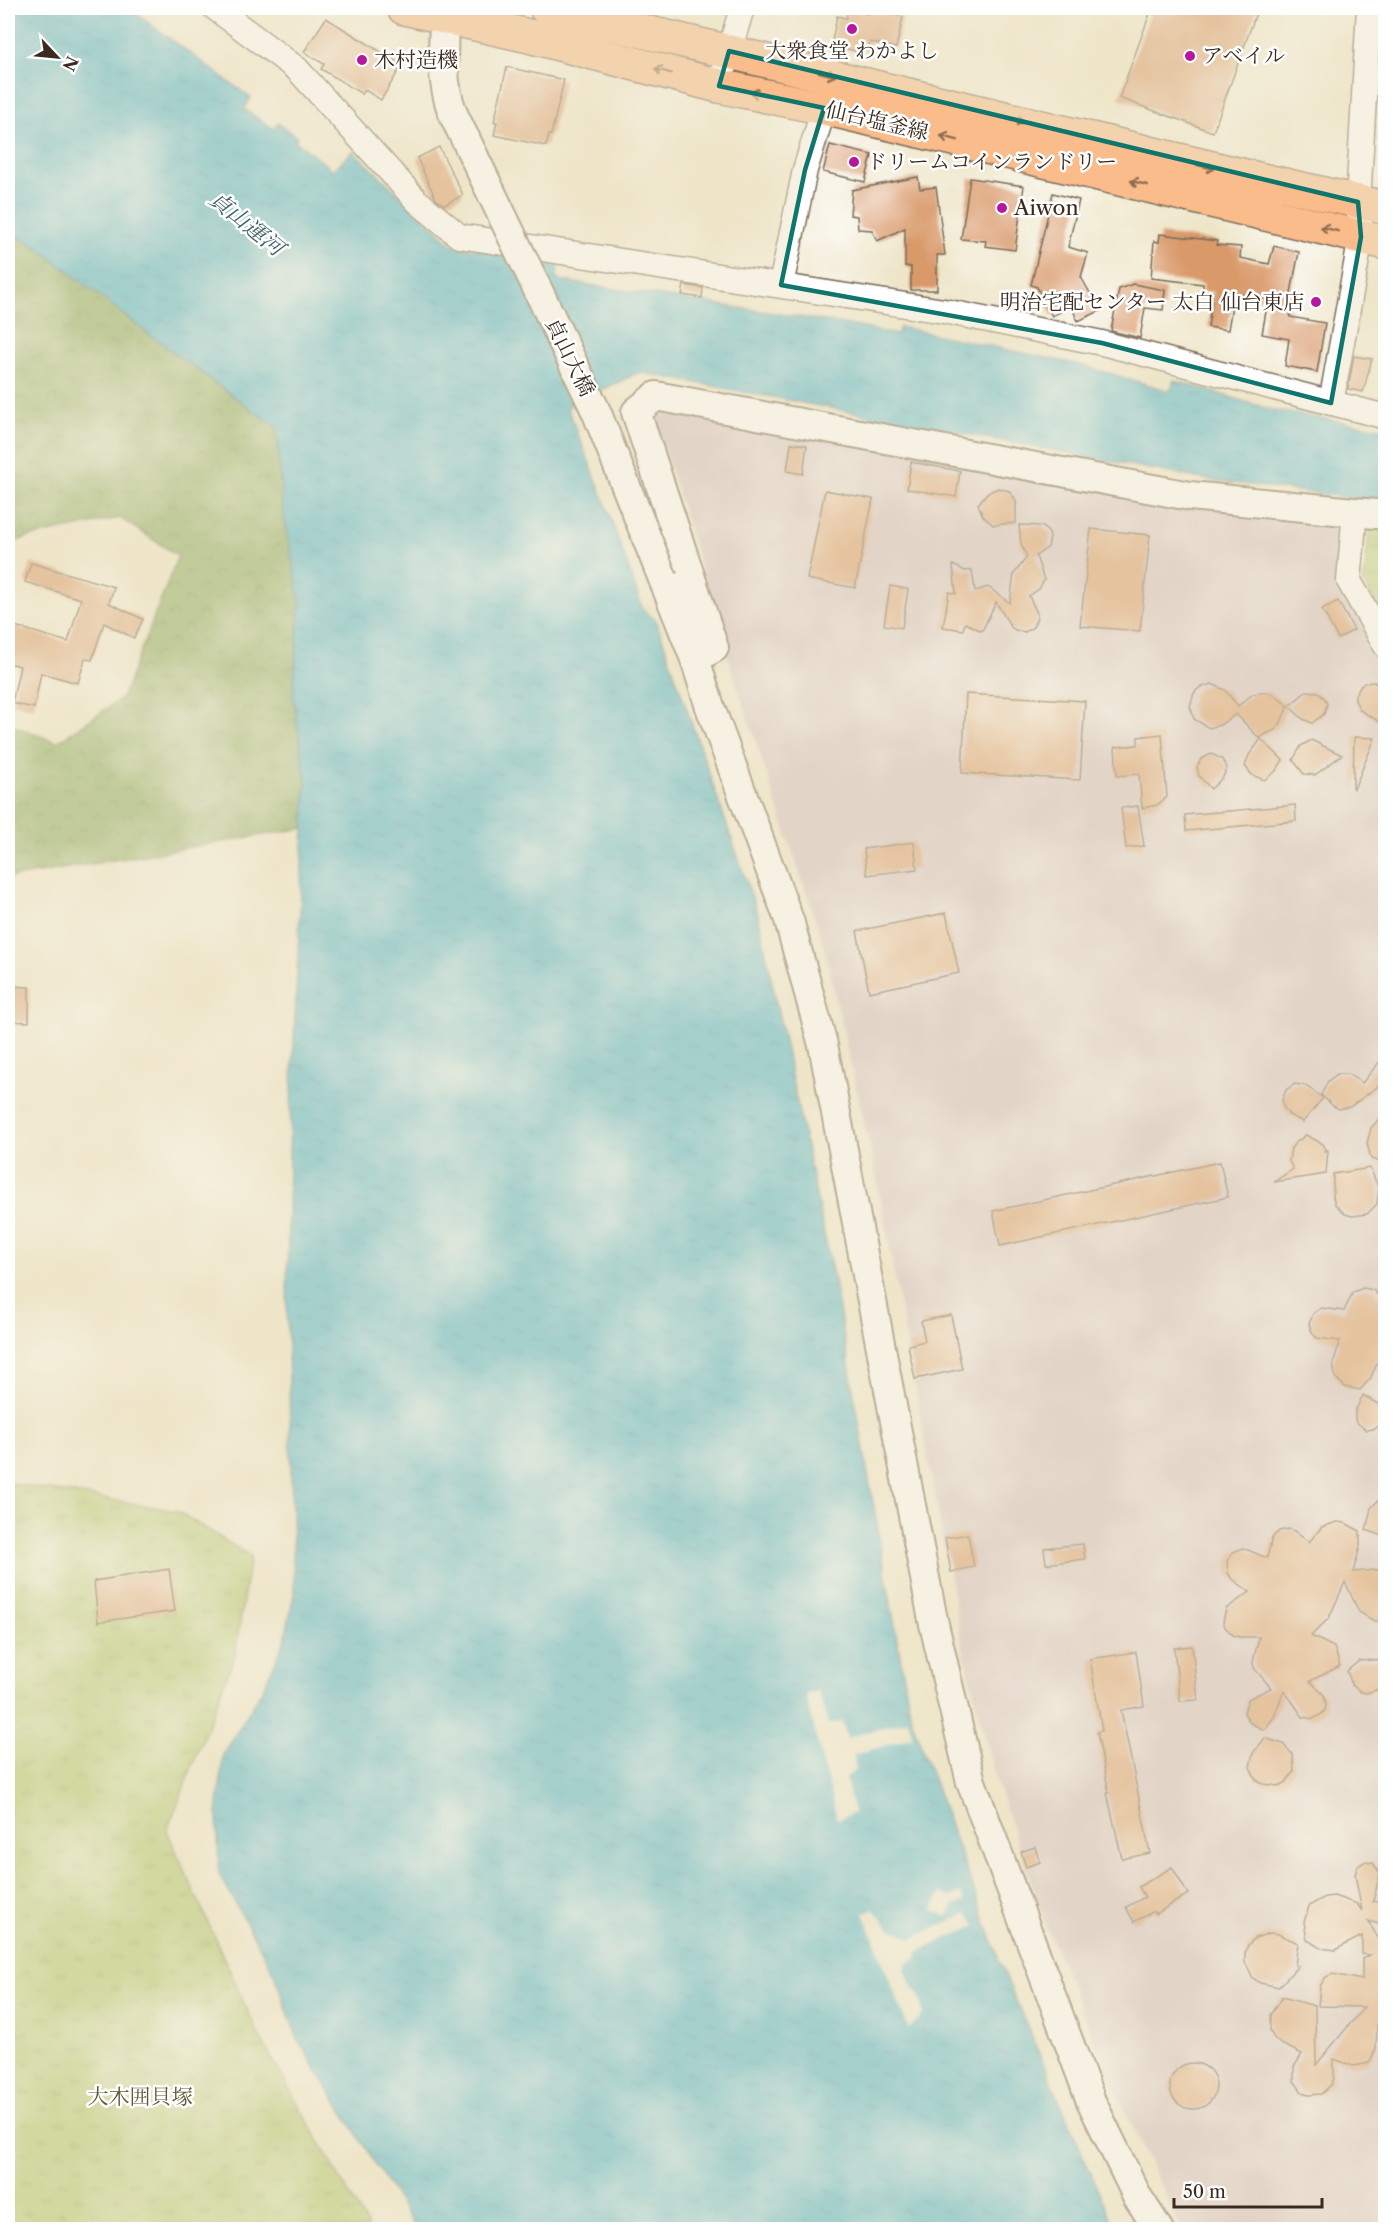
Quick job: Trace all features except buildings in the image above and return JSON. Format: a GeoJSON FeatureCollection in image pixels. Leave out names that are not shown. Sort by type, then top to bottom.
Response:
{"type":"FeatureCollection","features":[{"type":"Feature","properties":{"kind":"main road","name":"仙台塩釜線"},"geometry":{"type":"LineString","coordinates":[[405,8],[450,11],[529,36],[719,86],[824,108],[1373,240]]}},
{"type":"Feature","properties":{"kind":"main road","name":"仙台塩釜線"},"geometry":{"type":"LineString","coordinates":[[546,8],[1372,205]]}},
{"type":"Feature","properties":{"kind":"street"},"geometry":{"type":"LineString","coordinates":[[216,8],[297,69],[417,201],[459,236],[944,311],[1102,343],[1386,417]]}},
{"type":"Feature","properties":{"kind":"street"},"geometry":{"type":"LineString","coordinates":[[719,86],[742,8]]}},
{"type":"Feature","properties":{"kind":"street"},"geometry":{"type":"LineString","coordinates":[[1331,403],[1373,240],[1369,8]]}},
{"type":"Feature","properties":{"kind":"street","name":"貞山大橋"},"geometry":{"type":"LineString","coordinates":[[450,11],[443,64],[452,110],[596,411],[695,658],[710,707],[789,920],[823,1045],[933,1620],[971,1782],[1091,2101],[1137,2196],[1159,2229]]}},
{"type":"Feature","properties":{"kind":"street"},"geometry":{"type":"LineString","coordinates":[[781,285],[805,170],[824,108]]}},
{"type":"Feature","properties":{"kind":"street"},"geometry":{"type":"LineString","coordinates":[[695,658],[714,648],[636,412],[656,396],[1190,496],[1355,510],[1386,515]]}},
{"type":"Feature","properties":{"kind":"street"},"geometry":{"type":"LineString","coordinates":[[1355,510],[1349,581],[1386,646]]}},
{"type":"Feature","properties":{"kind":"highlighted area"},"geometry":{"type":"Polygon","coordinates":[[[729,51],[1358,202],[1361,237],[1331,403],[1102,343],[781,285],[805,170],[824,108],[719,86],[729,51]]]}},
{"type":"Feature","properties":{"kind":"shaded area"},"geometry":{"type":"Polygon","coordinates":[[[667,409],[1340,518],[1344,526],[1339,579],[1386,668],[1385,2229],[1181,2229],[1124,2109],[1050,1936],[997,1784],[965,1659],[876,1175],[823,943],[730,664],[656,422],[667,409]]]}},
{"type":"Feature","properties":{"kind":"green space"},"geometry":{"type":"Polygon","coordinates":[[[8,231],[37,247],[144,330],[277,428],[282,505],[300,602],[293,696],[306,782],[304,828],[8,878],[8,724],[57,742],[122,698],[178,556],[120,518],[29,537],[8,544],[8,231]]]}},
{"type":"Feature","properties":{"kind":"green space"},"geometry":{"type":"Polygon","coordinates":[[[1370,523],[1385,526],[1385,619],[1364,583],[1370,523]]]}},
{"type":"Feature","properties":{"kind":"green space","name":"大木囲貝塚"},"geometry":{"type":"Polygon","coordinates":[[[8,1483],[177,1511],[250,1556],[235,1655],[167,1831],[258,2034],[369,2229],[8,2229],[8,1483]]]}},
{"type":"Feature","properties":{"kind":"water","name":"貞山運河"},"geometry":{"type":"Polygon","coordinates":[[[8,8],[128,8],[251,98],[244,109],[274,129],[278,123],[297,137],[295,141],[333,170],[353,151],[454,246],[559,262],[556,280],[844,324],[897,335],[900,327],[1080,365],[1170,391],[1174,380],[1272,410],[1385,429],[1385,502],[1209,480],[639,372],[567,407],[605,502],[643,610],[656,620],[758,915],[834,1281],[911,1718],[1004,1973],[1115,2229],[416,2229],[298,2040],[273,1971],[219,1874],[217,1815],[223,1755],[264,1687],[285,1640],[294,1594],[287,1306],[289,1148],[306,782],[293,696],[300,602],[282,505],[277,428],[143,330],[37,247],[8,231],[8,8]]]}},
{"type":"Feature","properties":{"kind":"pier"},"geometry":{"type":"Polygon","coordinates":[[[818,1691],[829,1724],[842,1722],[847,1738],[908,1720],[913,1737],[854,1755],[855,1770],[845,1778],[854,1813],[837,1819],[806,1695],[818,1691]]]}},
{"type":"Feature","properties":{"kind":"pier"},"geometry":{"type":"Polygon","coordinates":[[[941,1893],[949,1897],[961,1894],[964,1902],[954,1904],[947,1917],[933,1909],[941,1893]]]}},
{"type":"Feature","properties":{"kind":"pier"},"geometry":{"type":"Polygon","coordinates":[[[873,1909],[892,1931],[900,1932],[910,1939],[968,1914],[976,1925],[916,1952],[916,1958],[907,1963],[905,1971],[920,1999],[923,2014],[909,2029],[864,1913],[873,1909]]]}},
{"type":"Feature","properties":{"kind":"place","name":"大衆食堂 わかよし"},"geometry":{"type":"Point","coordinates":[852,29]}},
{"type":"Feature","properties":{"kind":"place","name":"アベイル"},"geometry":{"type":"Point","coordinates":[1190,56]}},
{"type":"Feature","properties":{"kind":"place","name":"木村造機"},"geometry":{"type":"Point","coordinates":[362,60]}},
{"type":"Feature","properties":{"kind":"place","name":"ドリームコインランドリー"},"geometry":{"type":"Point","coordinates":[854,162]}},
{"type":"Feature","properties":{"kind":"place","name":"Aiwon"},"geometry":{"type":"Point","coordinates":[1002,208]}},
{"type":"Feature","properties":{"kind":"place","name":"明治宅配センター 太白 仙台東店"},"geometry":{"type":"Point","coordinates":[1316,302]}}]}
